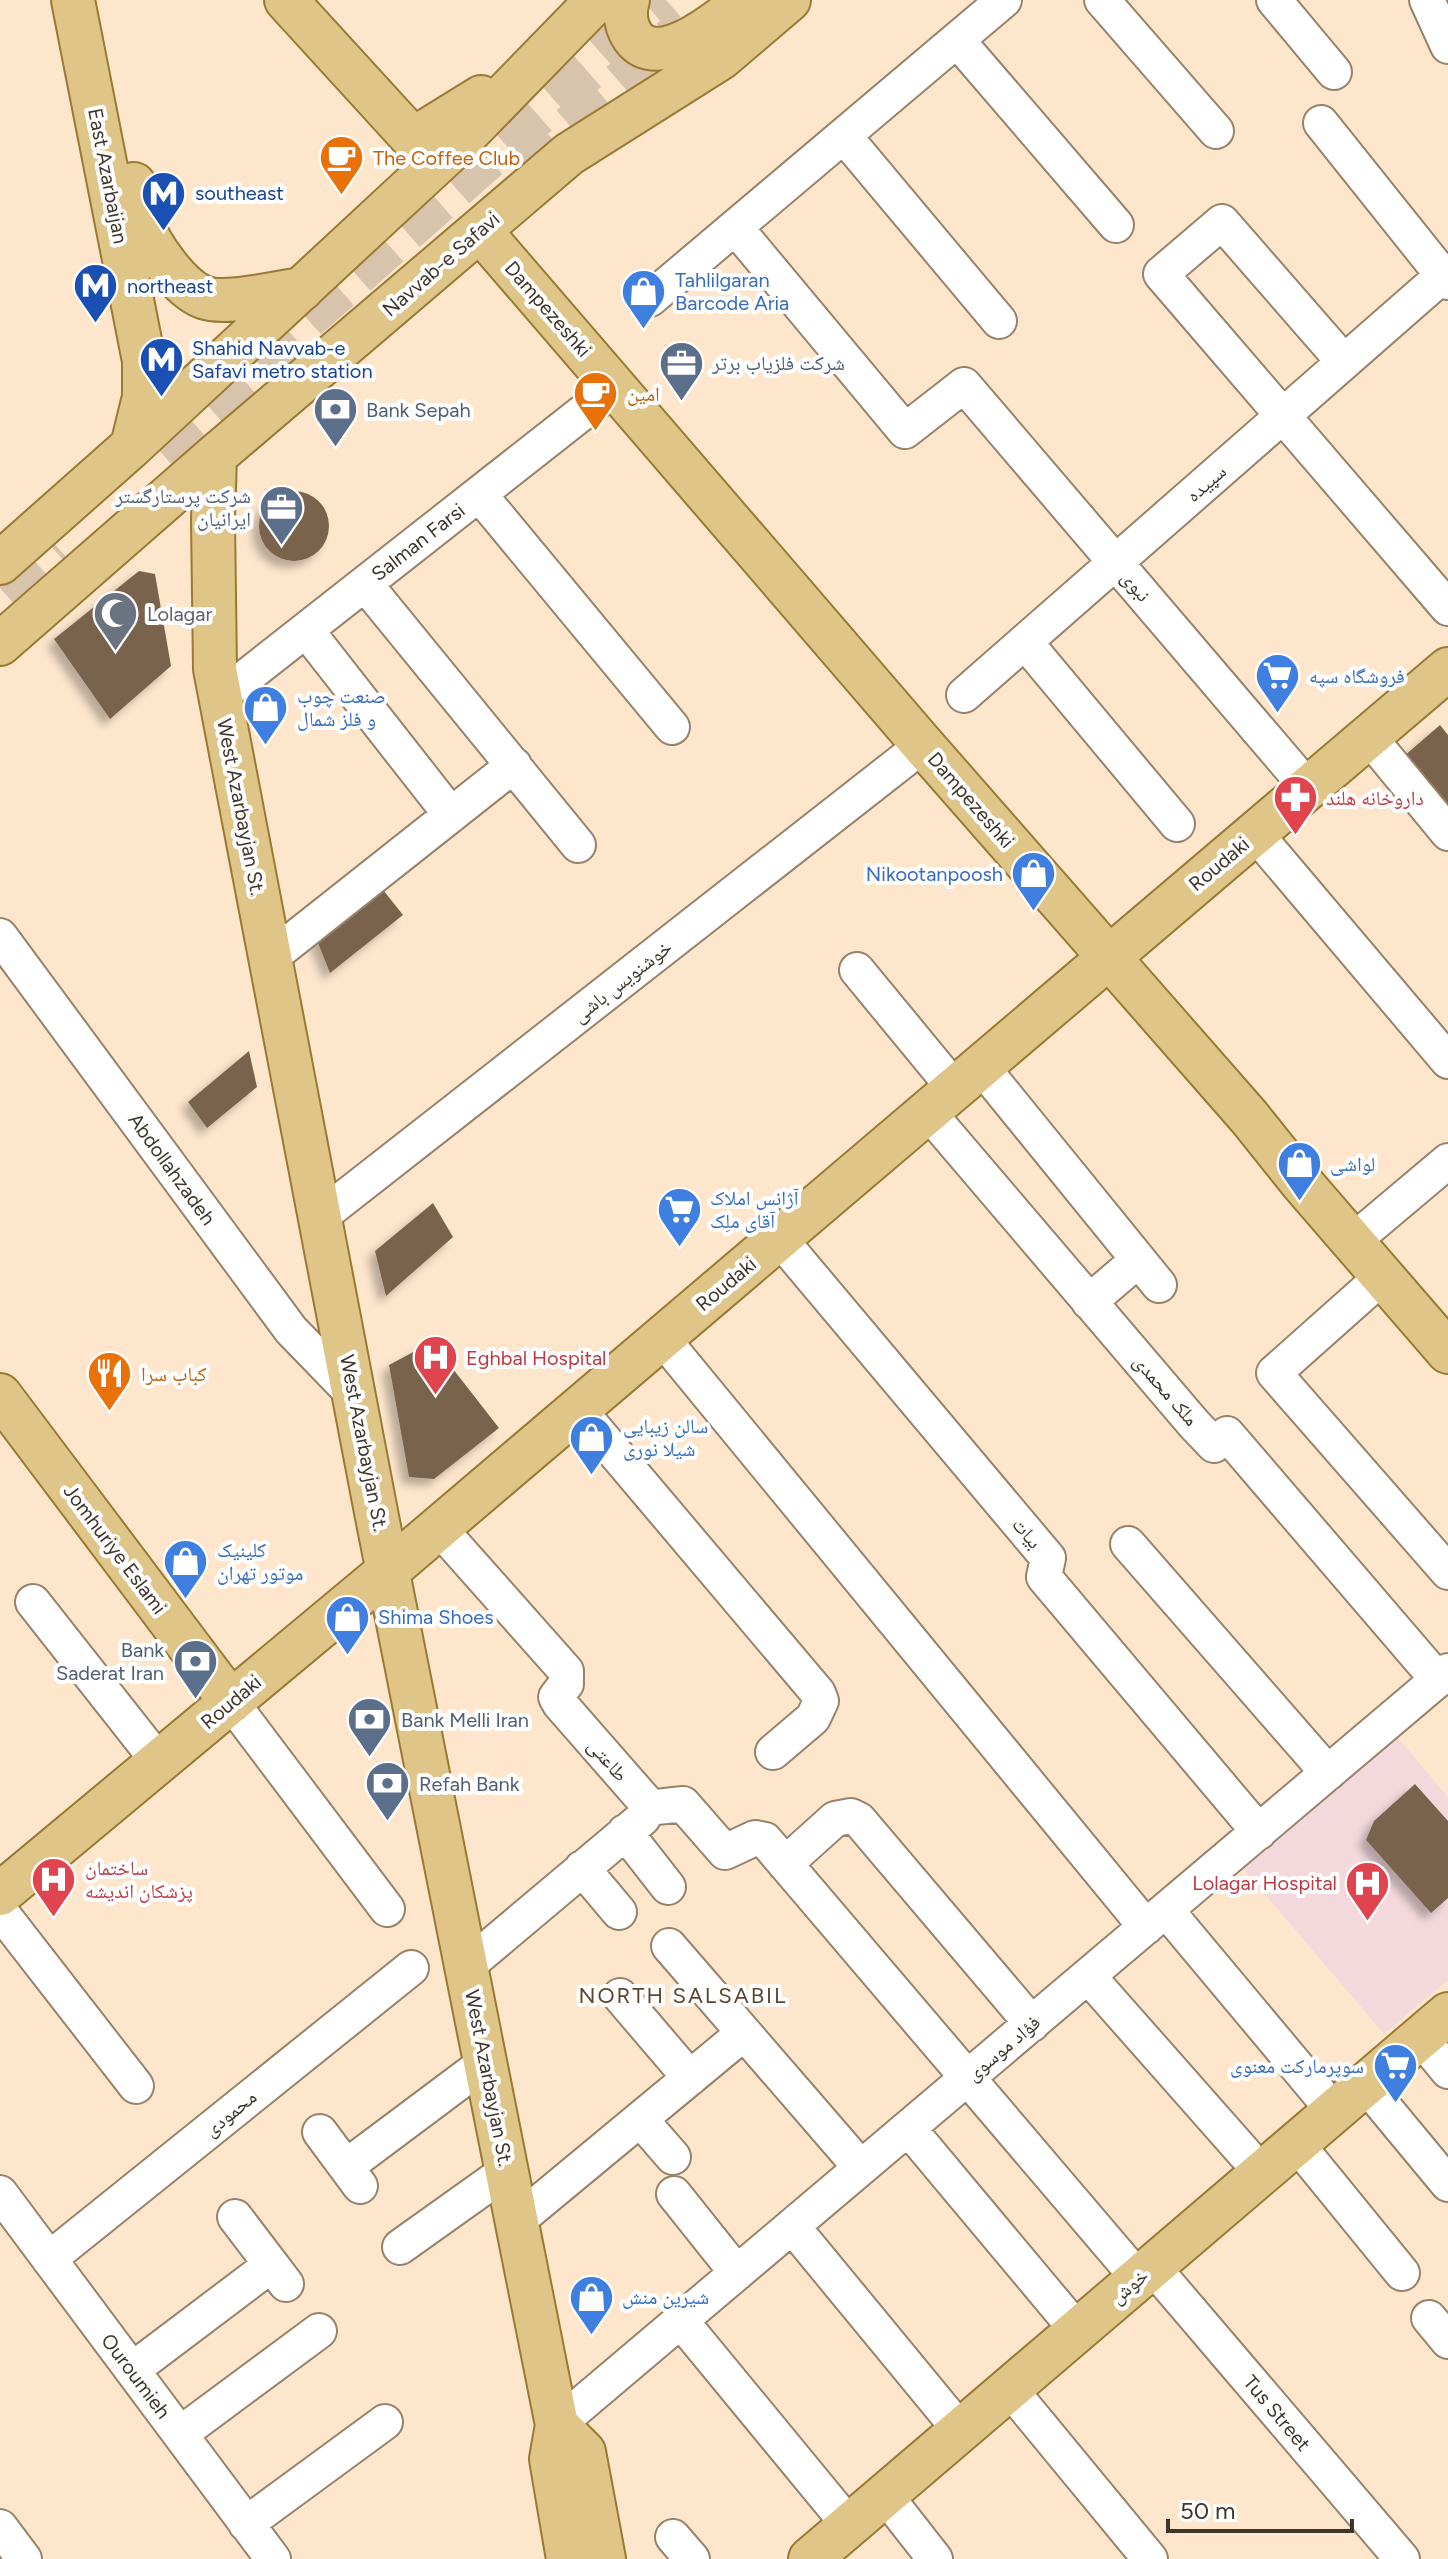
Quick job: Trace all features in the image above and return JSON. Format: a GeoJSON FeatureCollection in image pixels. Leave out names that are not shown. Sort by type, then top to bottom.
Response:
{"type":"FeatureCollection","features":[{"type":"Feature","properties":{"kind":"main road","name":"East Azarbaijan"},"geometry":{"type":"LineString","coordinates":[[73,0],[144,361],[144,397],[132,446]]}},
{"type":"Feature","properties":{"kind":"main road","name":"East Azarbaijan"},"geometry":{"type":"LineString","coordinates":[[98,0],[140,220],[167,267],[204,298],[233,300],[302,289]]}},
{"type":"Feature","properties":{"kind":"main road"},"geometry":{"type":"LineString","coordinates":[[286,0],[413,139],[531,66]]}},
{"type":"Feature","properties":{"kind":"main road"},"geometry":{"type":"LineString","coordinates":[[1,558],[132,446],[451,150],[597,0]]}},
{"type":"Feature","properties":{"kind":"main road"},"geometry":{"type":"LineString","coordinates":[[628,0],[626,20],[633,36],[638,42],[654,48],[670,47],[696,37],[745,0]]}},
{"type":"Feature","properties":{"kind":"main road","name":"Navvab-e Safavi"},"geometry":{"type":"LineString","coordinates":[[0,644],[569,154],[721,58],[789,0]]}},
{"type":"Feature","properties":{"kind":"main road"},"geometry":{"type":"LineString","coordinates":[[275,407],[334,377],[586,176],[633,135],[667,91]]}},
{"type":"Feature","properties":{"kind":"main road","name":"Dampezeshki"},"geometry":{"type":"LineString","coordinates":[[495,248],[923,745],[1249,1117],[1383,1276],[1446,1345]]}},
{"type":"Feature","properties":{"kind":"main road","name":"West Azarbayjan St."},"geometry":{"type":"LineString","coordinates":[[215,456],[215,669],[557,2425],[551,2459],[568,2559]]}},
{"type":"Feature","properties":{"kind":"main road","name":"Roudaki"},"geometry":{"type":"LineString","coordinates":[[0,1894],[439,1528],[1448,669]]}},
{"type":"Feature","properties":{"kind":"main road","name":"Jomhuriye Eslami"},"geometry":{"type":"LineString","coordinates":[[0,1395],[231,1702]]}},
{"type":"Feature","properties":{"kind":"main road","name":"خوش"},"geometry":{"type":"LineString","coordinates":[[810,2559],[1434,2025]]}},
{"type":"Feature","properties":{"kind":"main road"},"geometry":{"type":"LineString","coordinates":[[557,2425],[584,2452],[604,2559]]}},
{"type":"Feature","properties":{"kind":"street"},"geometry":{"type":"LineString","coordinates":[[650,299],[1004,0]]}},
{"type":"Feature","properties":{"kind":"street"},"geometry":{"type":"LineString","coordinates":[[1102,0],[1216,131]]}},
{"type":"Feature","properties":{"kind":"street"},"geometry":{"type":"LineString","coordinates":[[1274,0],[1334,72]]}},
{"type":"Feature","properties":{"kind":"street"},"geometry":{"type":"LineString","coordinates":[[1429,5],[1448,46]]}},
{"type":"Feature","properties":{"kind":"street"},"geometry":{"type":"LineString","coordinates":[[957,40],[1116,225]]}},
{"type":"Feature","properties":{"kind":"street"},"geometry":{"type":"LineString","coordinates":[[1321,123],[1446,276]]}},
{"type":"Feature","properties":{"kind":"street"},"geometry":{"type":"LineString","coordinates":[[844,136],[999,321]]}},
{"type":"Feature","properties":{"kind":"street"},"geometry":{"type":"LineString","coordinates":[[1344,362],[1222,222],[1161,274],[1448,608]]}},
{"type":"Feature","properties":{"kind":"street","name":"نبوی"},"geometry":{"type":"LineString","coordinates":[[735,227],[905,431],[964,385],[1308,788]]}},
{"type":"Feature","properties":{"kind":"street","name":"سپیده"},"geometry":{"type":"LineString","coordinates":[[964,695],[1446,276]]}},
{"type":"Feature","properties":{"kind":"street","name":"Salman Farsi"},"geometry":{"type":"LineString","coordinates":[[220,695],[615,387]]}},
{"type":"Feature","properties":{"kind":"street"},"geometry":{"type":"LineString","coordinates":[[479,494],[672,727]]}},
{"type":"Feature","properties":{"kind":"street"},"geometry":{"type":"LineString","coordinates":[[365,584],[578,845]]}},
{"type":"Feature","properties":{"kind":"street"},"geometry":{"type":"LineString","coordinates":[[306,630],[451,815]]}},
{"type":"Feature","properties":{"kind":"street"},"geometry":{"type":"LineString","coordinates":[[1025,642],[1177,824]]}},
{"type":"Feature","properties":{"kind":"street"},"geometry":{"type":"LineString","coordinates":[[1369,737],[1448,833]]}},
{"type":"Feature","properties":{"kind":"street","name":"خوشنویس باشی"},"geometry":{"type":"LineString","coordinates":[[320,1217],[923,745]]}},
{"type":"Feature","properties":{"kind":"street"},"geometry":{"type":"LineString","coordinates":[[270,958],[514,765]]}},
{"type":"Feature","properties":{"kind":"street"},"geometry":{"type":"LineString","coordinates":[[1255,833],[1448,1061]]}},
{"type":"Feature","properties":{"kind":"street","name":"Abdollahzadeh"},"geometry":{"type":"LineString","coordinates":[[0,936],[291,1330],[354,1395]]}},
{"type":"Feature","properties":{"kind":"street"},"geometry":{"type":"LineString","coordinates":[[857,970],[955,1089],[1149,1272],[1089,1302]]}},
{"type":"Feature","properties":{"kind":"street","name":"ملک محمدی"},"geometry":{"type":"LineString","coordinates":[[955,1089],[1089,1302],[1214,1445],[1227,1434],[1443,1676]]}},
{"type":"Feature","properties":{"kind":"street"},"geometry":{"type":"LineString","coordinates":[[1353,1241],[1448,1161]]}},
{"type":"Feature","properties":{"kind":"street","name":"بیات"},"geometry":{"type":"LineString","coordinates":[[779,1238],[1048,1558],[1044,1577],[1259,1832]]}},
{"type":"Feature","properties":{"kind":"street"},"geometry":{"type":"LineString","coordinates":[[1383,1276],[1274,1373],[1448,1572]]}},
{"type":"Feature","properties":{"kind":"street"},"geometry":{"type":"LineString","coordinates":[[662,1338],[929,1663],[1156,1918],[1334,2111]]}},
{"type":"Feature","properties":{"kind":"street"},"geometry":{"type":"LineString","coordinates":[[578,1409],[818,1693],[821,1701],[813,1718],[773,1752]]}},
{"type":"Feature","properties":{"kind":"street","name":"طاعتی"},"geometry":{"type":"LineString","coordinates":[[439,1528],[566,1671],[566,1684],[556,1697],[644,1800],[636,1820]]}},
{"type":"Feature","properties":{"kind":"street"},"geometry":{"type":"LineString","coordinates":[[1128,1544],[1328,1773]]}},
{"type":"Feature","properties":{"kind":"street"},"geometry":{"type":"LineString","coordinates":[[33,1602],[159,1762]]}},
{"type":"Feature","properties":{"kind":"street","name":"فؤاد موسوی"},"geometry":{"type":"LineString","coordinates":[[557,2425],[1443,1676]]}},
{"type":"Feature","properties":{"kind":"street"},"geometry":{"type":"LineString","coordinates":[[231,1702],[387,1909]]}},
{"type":"Feature","properties":{"kind":"street","name":"Tus Street"},"geometry":{"type":"LineString","coordinates":[[636,1820],[683,1804],[725,1852],[755,1838],[765,1840],[968,2078],[1402,2559]]}},
{"type":"Feature","properties":{"kind":"street"},"geometry":{"type":"LineString","coordinates":[[785,1864],[835,1819],[851,1816],[859,1820],[1032,2024]]}},
{"type":"Feature","properties":{"kind":"street"},"geometry":{"type":"LineString","coordinates":[[467,1966],[636,1820],[668,1887]]}},
{"type":"Feature","properties":{"kind":"street"},"geometry":{"type":"LineString","coordinates":[[582,1868],[619,1912]]}},
{"type":"Feature","properties":{"kind":"street"},"geometry":{"type":"LineString","coordinates":[[0,1911],[136,2086]]}},
{"type":"Feature","properties":{"kind":"street"},"geometry":{"type":"LineString","coordinates":[[669,1946],[861,2168]]}},
{"type":"Feature","properties":{"kind":"street","name":"محمودی"},"geometry":{"type":"LineString","coordinates":[[49,2259],[411,1968]]}},
{"type":"Feature","properties":{"kind":"street"},"geometry":{"type":"LineString","coordinates":[[1088,1976],[1246,2155]]}},
{"type":"Feature","properties":{"kind":"street"},"geometry":{"type":"LineString","coordinates":[[620,1996],[690,2078]]}},
{"type":"Feature","properties":{"kind":"street"},"geometry":{"type":"LineString","coordinates":[[1434,2025],[1448,2071]]}},
{"type":"Feature","properties":{"kind":"street"},"geometry":{"type":"LineString","coordinates":[[517,2221],[744,2033]]}},
{"type":"Feature","properties":{"kind":"street"},"geometry":{"type":"LineString","coordinates":[[320,2132],[353,2176],[486,2062]]}},
{"type":"Feature","properties":{"kind":"street"},"geometry":{"type":"LineString","coordinates":[[1365,2084],[1448,2184]]}},
{"type":"Feature","properties":{"kind":"street"},"geometry":{"type":"LineString","coordinates":[[640,2119],[673,2157]]}},
{"type":"Feature","properties":{"kind":"street"},"geometry":{"type":"LineString","coordinates":[[908,2128],[1077,2330]]}},
{"type":"Feature","properties":{"kind":"street"},"geometry":{"type":"LineString","coordinates":[[1296,2143],[1402,2273]]}},
{"type":"Feature","properties":{"kind":"street"},"geometry":{"type":"LineString","coordinates":[[400,2246],[508,2170]]}},
{"type":"Feature","properties":{"kind":"street","name":"Ouroumieh"},"geometry":{"type":"LineString","coordinates":[[0,2193],[273,2559]]}},
{"type":"Feature","properties":{"kind":"street"},"geometry":{"type":"LineString","coordinates":[[674,2194],[737,2273]]}},
{"type":"Feature","properties":{"kind":"street"},"geometry":{"type":"LineString","coordinates":[[132,2370],[278,2274],[235,2217]]}},
{"type":"Feature","properties":{"kind":"street"},"geometry":{"type":"LineString","coordinates":[[792,2226],[960,2430]]}},
{"type":"Feature","properties":{"kind":"street"},"geometry":{"type":"LineString","coordinates":[[681,2321],[849,2525]]}},
{"type":"Feature","properties":{"kind":"street"},"geometry":{"type":"LineString","coordinates":[[180,2434],[319,2331]]}},
{"type":"Feature","properties":{"kind":"street"},"geometry":{"type":"LineString","coordinates":[[1009,2388],[1150,2559]]}},
{"type":"Feature","properties":{"kind":"street"},"geometry":{"type":"LineString","coordinates":[[246,2524],[385,2422]]}},
{"type":"Feature","properties":{"kind":"street"},"geometry":{"type":"LineString","coordinates":[[885,2495],[935,2559]]}},
{"type":"Feature","properties":{"kind":"street"},"geometry":{"type":"LineString","coordinates":[[0,2527],[24,2559]]}},
{"type":"Feature","properties":{"kind":"shaded area","name":"Lolagar Hospital"},"geometry":{"type":"Polygon","coordinates":[[[1394,1733],[1448,1797],[1448,1980],[1384,2034],[1239,1864],[1394,1733]]]}},
{"type":"Feature","properties":{"kind":"building"},"geometry":{"type":"Polygon","coordinates":[[[301,491],[323,506],[329,526],[327,540],[319,551],[308,559],[287,561],[269,551],[261,540],[259,519],[269,501],[280,493],[301,491]]]}},
{"type":"Feature","properties":{"kind":"building","name":"Lolagar"},"geometry":{"type":"Polygon","coordinates":[[[139,571],[155,574],[171,666],[110,719],[54,639],[139,571]]]}},
{"type":"Feature","properties":{"kind":"building"},"geometry":{"type":"Polygon","coordinates":[[[1440,725],[1448,735],[1448,825],[1396,763],[1440,725]]]}},
{"type":"Feature","properties":{"kind":"building"},"geometry":{"type":"Polygon","coordinates":[[[376,881],[403,915],[330,973],[316,938],[376,881]]]}},
{"type":"Feature","properties":{"kind":"building"},"geometry":{"type":"Polygon","coordinates":[[[249,1051],[257,1087],[207,1128],[188,1102],[249,1051]]]}},
{"type":"Feature","properties":{"kind":"building"},"geometry":{"type":"Polygon","coordinates":[[[433,1203],[453,1237],[386,1296],[375,1251],[433,1203]]]}},
{"type":"Feature","properties":{"kind":"building","name":"Eghbal Hospital"},"geometry":{"type":"Polygon","coordinates":[[[432,1342],[499,1428],[434,1479],[409,1477],[389,1365],[432,1342]]]}},
{"type":"Feature","properties":{"kind":"building"},"geometry":{"type":"Polygon","coordinates":[[[1415,1784],[1448,1821],[1448,1898],[1431,1913],[1366,1840],[1374,1821],[1415,1784]]]}},
{"type":"Feature","properties":{"kind":"tunnel"},"geometry":{"type":"LineString","coordinates":[[158,449],[666,0]]}},
{"type":"Feature","properties":{"kind":"tunnel"},"geometry":{"type":"LineString","coordinates":[[521,170],[684,29]]}},
{"type":"Feature","properties":{"kind":"tunnel"},"geometry":{"type":"LineString","coordinates":[[0,588],[53,542]]}},
{"type":"Feature","properties":{"kind":"place","name":"The Coffee Club"},"geometry":{"type":"Point","coordinates":[342,197]}},
{"type":"Feature","properties":{"kind":"place","name":"southeast"},"geometry":{"type":"Point","coordinates":[164,232]}},
{"type":"Feature","properties":{"kind":"place","name":"northeast"},"geometry":{"type":"Point","coordinates":[96,325]}},
{"type":"Feature","properties":{"kind":"place","name":"Tahlilgaran Barcode Aria"},"geometry":{"type":"Point","coordinates":[644,330]}},
{"type":"Feature","properties":{"kind":"place","name":"Shahid Navvab-e Safavi metro station"},"geometry":{"type":"Point","coordinates":[161,399]}},
{"type":"Feature","properties":{"kind":"place","name":"شرکت فلزیاب برتر"},"geometry":{"type":"Point","coordinates":[681,402]}},
{"type":"Feature","properties":{"kind":"place","name":"امین"},"geometry":{"type":"Point","coordinates":[596,433]}},
{"type":"Feature","properties":{"kind":"place","name":"Bank Sepah"},"geometry":{"type":"Point","coordinates":[335,449]}},
{"type":"Feature","properties":{"kind":"place","name":"شرکت پرستارگستر ایرانیان"},"geometry":{"type":"Point","coordinates":[282,547]}},
{"type":"Feature","properties":{"kind":"place","name":"Lolagar"},"geometry":{"type":"Point","coordinates":[116,653]}},
{"type":"Feature","properties":{"kind":"place","name":"فروشگاه سپه"},"geometry":{"type":"Point","coordinates":[1278,715]}},
{"type":"Feature","properties":{"kind":"place","name":"صنعت چوب و فلز شمال"},"geometry":{"type":"Point","coordinates":[266,747]}},
{"type":"Feature","properties":{"kind":"place","name":"داروخانه هلند"},"geometry":{"type":"Point","coordinates":[1295,837]}},
{"type":"Feature","properties":{"kind":"place","name":"Nikootanpoosh"},"geometry":{"type":"Point","coordinates":[1034,913]}},
{"type":"Feature","properties":{"kind":"place","name":"لواشی"},"geometry":{"type":"Point","coordinates":[1299,1203]}},
{"type":"Feature","properties":{"kind":"place","name":"آژانس املاک آقای ملِک"},"geometry":{"type":"Point","coordinates":[679,1248]}},
{"type":"Feature","properties":{"kind":"place","name":"Eghbal Hospital"},"geometry":{"type":"Point","coordinates":[435,1397]}},
{"type":"Feature","properties":{"kind":"place","name":"کباب سرا"},"geometry":{"type":"Point","coordinates":[110,1413]}},
{"type":"Feature","properties":{"kind":"place","name":"سالن زیبایی شیلا نوری"},"geometry":{"type":"Point","coordinates":[592,1476]}},
{"type":"Feature","properties":{"kind":"place","name":"کلینیک موتور تهران"},"geometry":{"type":"Point","coordinates":[186,1601]}},
{"type":"Feature","properties":{"kind":"place","name":"Shima Shoes"},"geometry":{"type":"Point","coordinates":[347,1656]}},
{"type":"Feature","properties":{"kind":"place","name":"Bank Saderat Iran"},"geometry":{"type":"Point","coordinates":[195,1700]}},
{"type":"Feature","properties":{"kind":"place","name":"Bank Melli Iran"},"geometry":{"type":"Point","coordinates":[370,1759]}},
{"type":"Feature","properties":{"kind":"place","name":"Refah Bank"},"geometry":{"type":"Point","coordinates":[388,1823]}},
{"type":"Feature","properties":{"kind":"place","name":"ساختمان پزشکان اندیشه"},"geometry":{"type":"Point","coordinates":[54,1918]}},
{"type":"Feature","properties":{"kind":"place","name":"Lolagar Hospital"},"geometry":{"type":"Point","coordinates":[1368,1922]}},
{"type":"Feature","properties":{"kind":"place","name":"سوپرمارکت معنوی"},"geometry":{"type":"Point","coordinates":[1395,2105]}},
{"type":"Feature","properties":{"kind":"place","name":"شیرین منش"},"geometry":{"type":"Point","coordinates":[591,2336]}},
{"type":"Feature","properties":{"kind":"district","name":"NORTH SALSABIL"},"geometry":{"type":"Point","coordinates":[683,1995]}}]}
